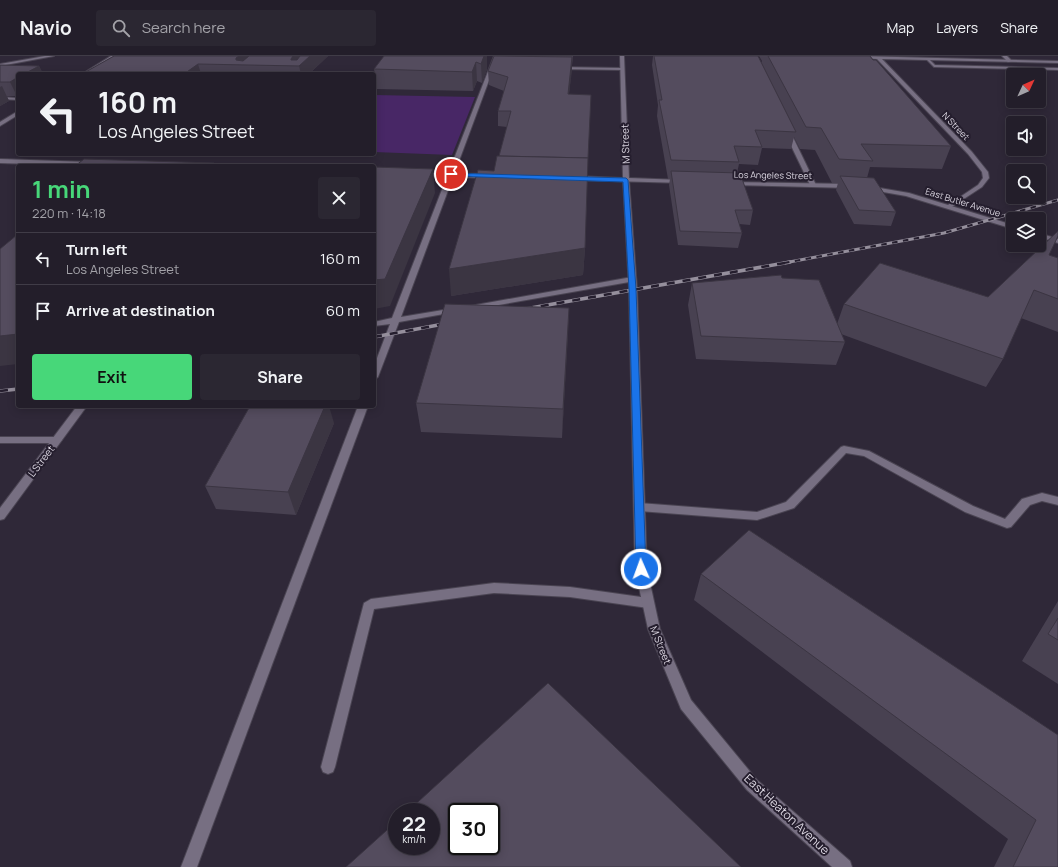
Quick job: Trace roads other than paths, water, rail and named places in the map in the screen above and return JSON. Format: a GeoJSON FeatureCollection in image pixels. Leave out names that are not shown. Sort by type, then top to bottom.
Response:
{"type":"FeatureCollection","features":[{"type":"Feature","properties":{"kind":"street"},"geometry":{"type":"LineString","coordinates":[[0,65],[52,56]]}},
{"type":"Feature","properties":{"kind":"street"},"geometry":{"type":"LineString","coordinates":[[87,72],[114,56]]}},
{"type":"Feature","properties":{"kind":"street"},"geometry":{"type":"LineString","coordinates":[[376,372],[496,56]]}},
{"type":"Feature","properties":{"kind":"street","name":"M Street"},"geometry":{"type":"LineString","coordinates":[[622,56],[626,180],[632,279],[641,569],[654,629],[686,704]]}},
{"type":"Feature","properties":{"kind":"street"},"geometry":{"type":"LineString","coordinates":[[1004,56],[1010,60]]}},
{"type":"Feature","properties":{"kind":"street"},"geometry":{"type":"LineString","coordinates":[[849,57],[1058,62]]}},
{"type":"Feature","properties":{"kind":"street","name":"N Street"},"geometry":{"type":"LineString","coordinates":[[878,57],[970,153],[985,172],[986,178],[980,186],[950,206]]}},
{"type":"Feature","properties":{"kind":"street"},"geometry":{"type":"LineString","coordinates":[[928,59],[934,66],[1058,69]]}},
{"type":"Feature","properties":{"kind":"street"},"geometry":{"type":"LineString","coordinates":[[967,60],[977,68]]}},
{"type":"Feature","properties":{"kind":"street"},"geometry":{"type":"LineString","coordinates":[[549,68],[622,69]]}},
{"type":"Feature","properties":{"kind":"street"},"geometry":{"type":"LineString","coordinates":[[0,98],[16,99]]}},
{"type":"Feature","properties":{"kind":"street"},"geometry":{"type":"LineString","coordinates":[[0,124],[16,115]]}},
{"type":"Feature","properties":{"kind":"street"},"geometry":{"type":"LineString","coordinates":[[786,127],[813,185]]}},
{"type":"Feature","properties":{"kind":"street"},"geometry":{"type":"LineString","coordinates":[[0,161],[74,164]]}},
{"type":"Feature","properties":{"kind":"street"},"geometry":{"type":"LineString","coordinates":[[412,173],[498,176]]}},
{"type":"Feature","properties":{"kind":"street"},"geometry":{"type":"LineString","coordinates":[[570,178],[690,182]]}},
{"type":"Feature","properties":{"kind":"street","name":"Los Angeles Street"},"geometry":{"type":"LineString","coordinates":[[721,182],[860,186],[907,194]]}},
{"type":"Feature","properties":{"kind":"street","name":"East Butler Avenue"},"geometry":{"type":"LineString","coordinates":[[907,194],[950,206],[1006,225]]}},
{"type":"Feature","properties":{"kind":"street"},"geometry":{"type":"LineString","coordinates":[[1046,237],[1058,241]]}},
{"type":"Feature","properties":{"kind":"street"},"geometry":{"type":"LineString","coordinates":[[376,324],[632,279]]}},
{"type":"Feature","properties":{"kind":"street","name":"L Street"},"geometry":{"type":"LineString","coordinates":[[0,516],[81,408]]}},
{"type":"Feature","properties":{"kind":"street"},"geometry":{"type":"LineString","coordinates":[[189,867],[362,408]]}},
{"type":"Feature","properties":{"kind":"street"},"geometry":{"type":"LineString","coordinates":[[0,440],[57,440]]}},
{"type":"Feature","properties":{"kind":"street"},"geometry":{"type":"LineString","coordinates":[[639,507],[757,516],[790,505],[844,449],[866,453],[969,509],[1007,524],[1026,502],[1042,497],[1058,502]]}},
{"type":"Feature","properties":{"kind":"street"},"geometry":{"type":"LineString","coordinates":[[328,767],[368,607],[371,604],[494,588],[570,592],[648,603]]}},
{"type":"Feature","properties":{"kind":"street","name":"East Heaton Avenue"},"geometry":{"type":"LineString","coordinates":[[686,704],[752,785],[844,867]]}},
{"type":"Feature","properties":{"kind":"railway"},"geometry":{"type":"LineString","coordinates":[[784,263],[944,233],[1058,200]]}},
{"type":"Feature","properties":{"kind":"railway"},"geometry":{"type":"LineString","coordinates":[[525,309],[790,262]]}},
{"type":"Feature","properties":{"kind":"railway"},"geometry":{"type":"LineString","coordinates":[[376,337],[449,323]]}},
{"type":"Feature","properties":{"kind":"railway"},"geometry":{"type":"LineString","coordinates":[[0,391],[16,389]]}}]}
